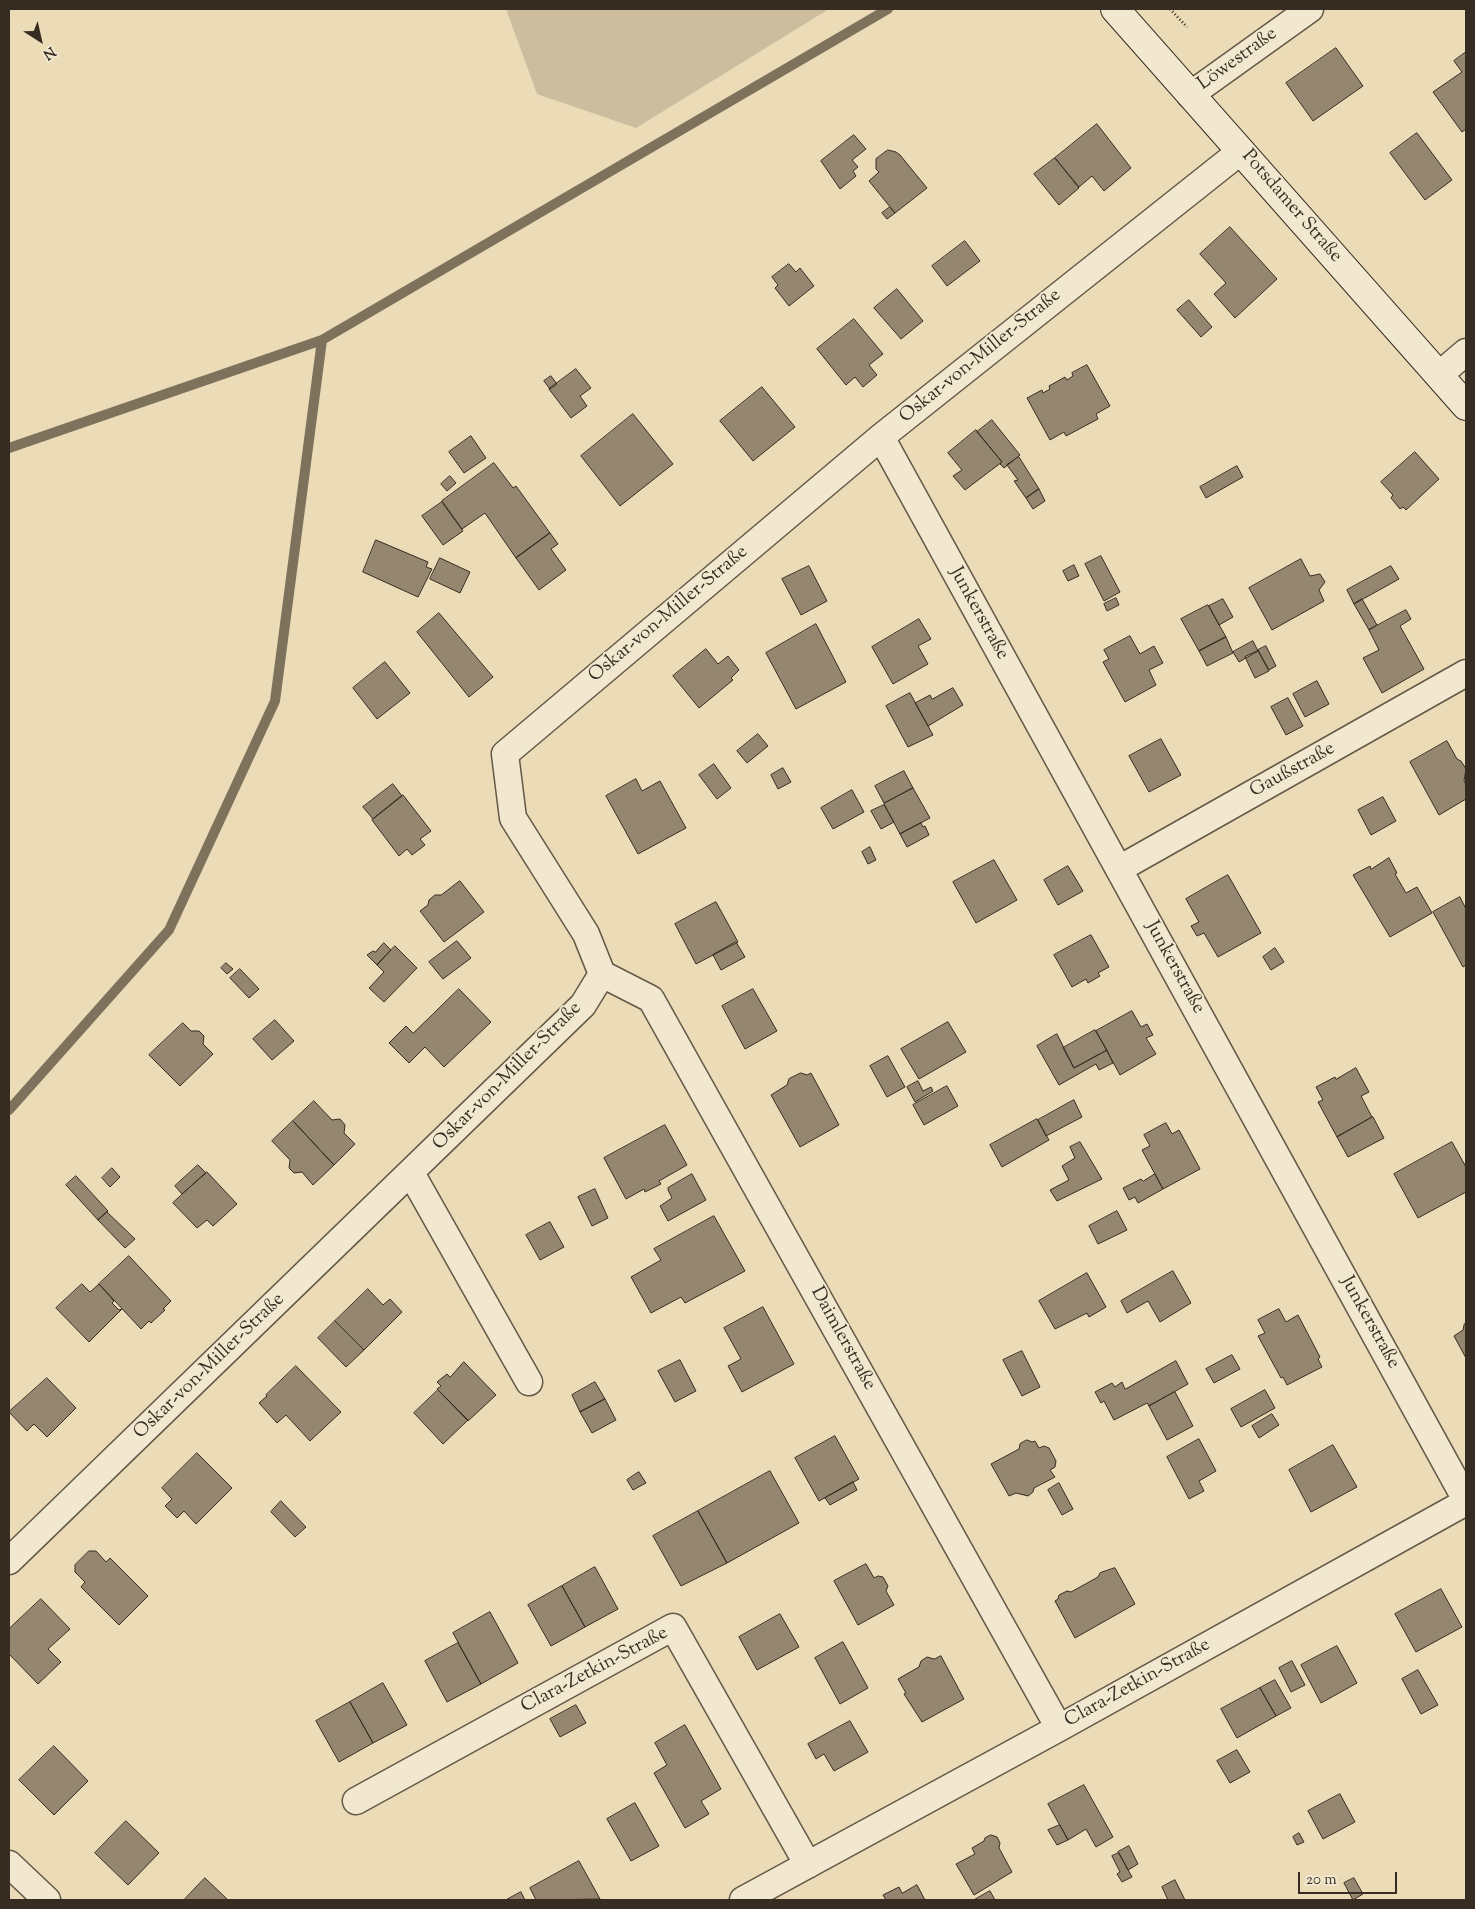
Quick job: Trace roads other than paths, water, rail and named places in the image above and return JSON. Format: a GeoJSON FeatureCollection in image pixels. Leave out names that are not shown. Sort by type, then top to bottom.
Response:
{"type":"FeatureCollection","features":[{"type":"Feature","properties":{"kind":"street","name":"Potsdamer Straße"},"geometry":{"type":"LineString","coordinates":[[1115,9],[1466,406]]}},
{"type":"Feature","properties":{"kind":"street","name":"Löwestraße"},"geometry":{"type":"LineString","coordinates":[[1190,95],[1310,9]]}},
{"type":"Feature","properties":{"kind":"street","name":"Oskar-von-Miller-Straße"},"geometry":{"type":"LineString","coordinates":[[9,1561],[584,1005],[602,974],[586,934],[513,818],[505,754],[881,438],[1241,151]]}},
{"type":"Feature","properties":{"kind":"street"},"geometry":{"type":"LineString","coordinates":[[1439,375],[1466,352]]}},
{"type":"Feature","properties":{"kind":"street","name":"Junkerstraße"},"geometry":{"type":"LineString","coordinates":[[881,438],[1466,1501]]}},
{"type":"Feature","properties":{"kind":"street","name":"Gaußstraße"},"geometry":{"type":"LineString","coordinates":[[1119,869],[1466,673]]}},
{"type":"Feature","properties":{"kind":"street","name":"Daimlerstraße"},"geometry":{"type":"LineString","coordinates":[[602,974],[651,999],[1059,1728]]}},
{"type":"Feature","properties":{"kind":"street"},"geometry":{"type":"LineString","coordinates":[[411,1173],[530,1382]]}},
{"type":"Feature","properties":{"kind":"street","name":"Clara-Zetkin-Straße"},"geometry":{"type":"LineString","coordinates":[[742,1900],[1059,1728],[1466,1501]]}},
{"type":"Feature","properties":{"kind":"street","name":"Clara-Zetkin-Straße"},"geometry":{"type":"LineString","coordinates":[[356,1801],[673,1627],[808,1865]]}},
{"type":"Feature","properties":{"kind":"street"},"geometry":{"type":"LineString","coordinates":[[9,1864],[47,1900]]}},
{"type":"Feature","properties":{"kind":"waterway"},"geometry":{"type":"LineString","coordinates":[[9,448],[322,340],[888,9]]}},
{"type":"Feature","properties":{"kind":"waterway"},"geometry":{"type":"LineString","coordinates":[[9,1110],[169,930],[275,701],[322,340]]}}]}
